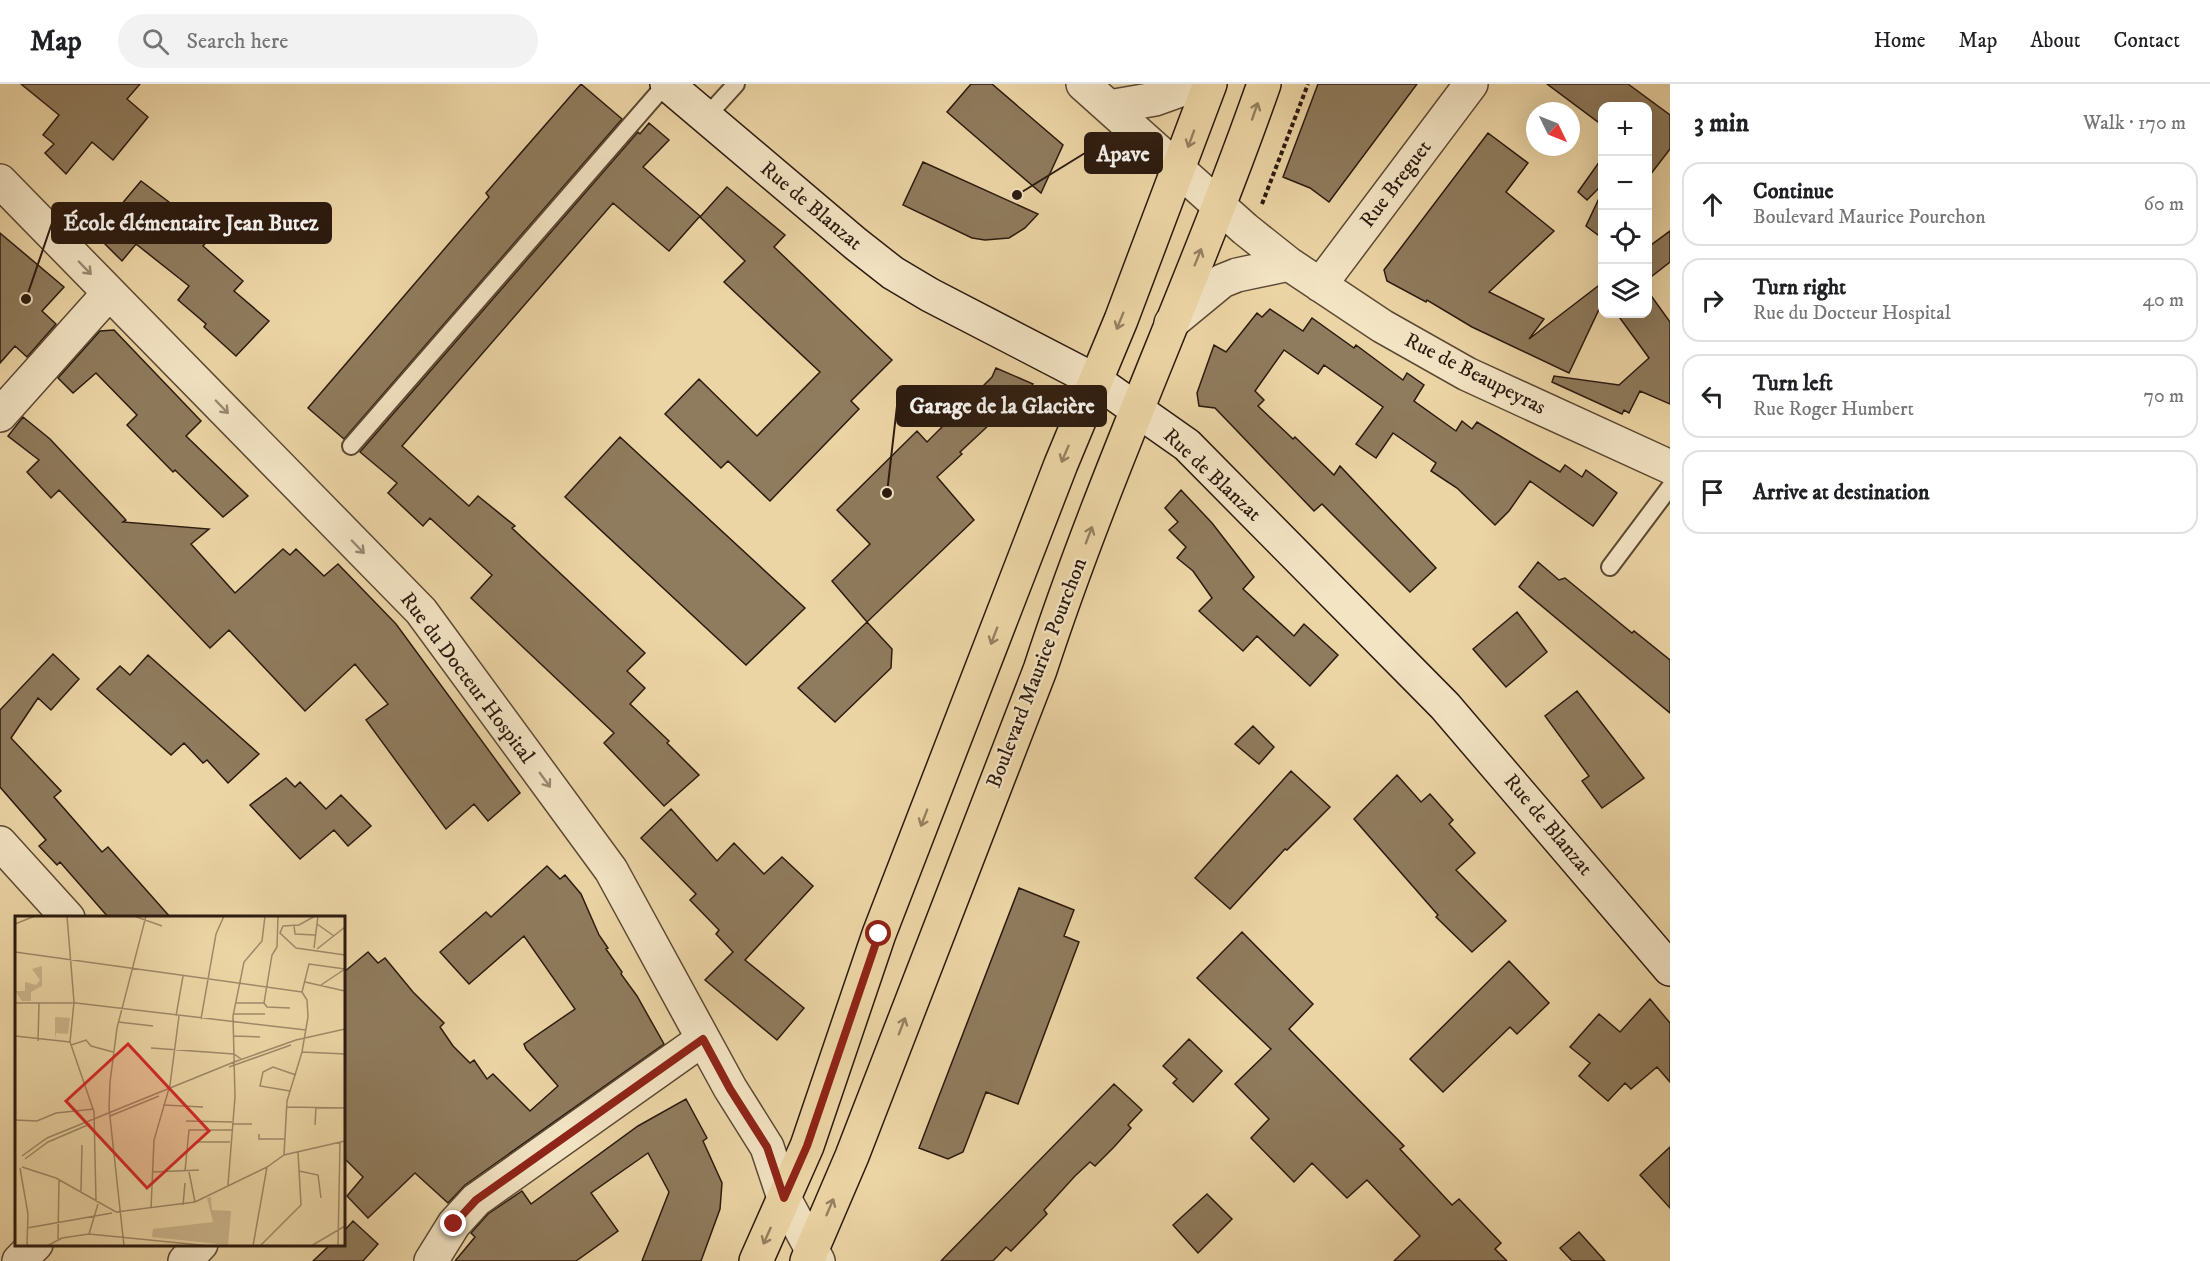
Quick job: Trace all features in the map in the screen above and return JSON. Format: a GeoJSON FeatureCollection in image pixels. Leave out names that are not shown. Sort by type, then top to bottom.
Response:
{"type":"FeatureCollection","features":[{"type":"Feature","properties":{"kind":"main road"},"geometry":{"type":"LineString","coordinates":[[756,1261],[807,1146],[879,934],[1061,464],[1179,171],[1210,84]]}},
{"type":"Feature","properties":{"kind":"main road","name":"Boulevard Maurice Pourchon"},"geometry":{"type":"LineString","coordinates":[[812,1258],[1264,84]]}},
{"type":"Feature","properties":{"kind":"street","name":"Rue de Blanzat"},"geometry":{"type":"LineString","coordinates":[[666,84],[893,273],[930,295],[1096,381],[1187,446],[1446,706],[1670,969]]}},
{"type":"Feature","properties":{"kind":"street","name":"Rue de Beaupeyras"},"geometry":{"type":"LineString","coordinates":[[1083,84],[1245,229],[1289,264],[1382,326],[1467,374],[1670,467]]}},
{"type":"Feature","properties":{"kind":"street"},"geometry":{"type":"LineString","coordinates":[[1109,107],[1155,99],[1197,84]]}},
{"type":"Feature","properties":{"kind":"street","name":"Rue Breguet"},"geometry":{"type":"LineString","coordinates":[[1320,285],[1471,84]]}},
{"type":"Feature","properties":{"kind":"street","name":"Rue du Docteur Hospital"},"geometry":{"type":"LineString","coordinates":[[0,182],[421,611],[611,870],[730,1089],[767,1147],[784,1198],[812,1258]]}},
{"type":"Feature","properties":{"kind":"street"},"geometry":{"type":"LineString","coordinates":[[1171,323],[1222,281],[1237,275],[1289,264]]}},
{"type":"Feature","properties":{"kind":"street"},"geometry":{"type":"LineString","coordinates":[[0,415],[109,292]]}},
{"type":"Feature","properties":{"kind":"street"},"geometry":{"type":"LineString","coordinates":[[0,843],[66,916]]}},
{"type":"Feature","properties":{"kind":"street"},"geometry":{"type":"LineString","coordinates":[[431,1261],[454,1224],[476,1200],[703,1039]]}},
{"type":"Feature","properties":{"kind":"street"},"geometry":{"type":"LineString","coordinates":[[19,1261],[35,1246]]}},
{"type":"Feature","properties":{"kind":"street"},"geometry":{"type":"LineString","coordinates":[[185,1261],[200,1246]]}},
{"type":"Feature","properties":{"kind":"lane"},"geometry":{"type":"LineString","coordinates":[[351,446],[666,84]]}},
{"type":"Feature","properties":{"kind":"lane"},"geometry":{"type":"LineString","coordinates":[[706,117],[736,84]]}},
{"type":"Feature","properties":{"kind":"lane"},"geometry":{"type":"LineString","coordinates":[[1610,567],[1670,487]]}},
{"type":"Feature","properties":{"kind":"path"},"geometry":{"type":"LineString","coordinates":[[1264,200],[1308,84]]}},
{"type":"Feature","properties":{"kind":"building"},"geometry":{"type":"Polygon","coordinates":[[[21,84],[140,84],[127,99],[148,117],[113,160],[92,142],[66,174],[45,153],[54,144],[43,135],[59,115],[21,84]]]}},
{"type":"Feature","properties":{"kind":"building"},"geometry":{"type":"Polygon","coordinates":[[[581,84],[622,119],[344,439],[308,408],[489,197],[486,193],[581,84]]]}},
{"type":"Feature","properties":{"kind":"building"},"geometry":{"type":"Polygon","coordinates":[[[971,84],[992,84],[1063,145],[1041,193],[947,112],[971,84]]]}},
{"type":"Feature","properties":{"kind":"building"},"geometry":{"type":"Polygon","coordinates":[[[1318,84],[1417,84],[1329,202],[1310,188],[1283,177],[1318,84]]]}},
{"type":"Feature","properties":{"kind":"building"},"geometry":{"type":"Polygon","coordinates":[[[1547,84],[1628,84],[1670,115],[1670,149],[1652,172],[1652,102],[1598,102],[1598,122],[1580,109],[1580,102],[1571,102],[1547,84]]]}},
{"type":"Feature","properties":{"kind":"building"},"geometry":{"type":"Polygon","coordinates":[[[649,123],[669,140],[643,167],[700,216],[669,251],[613,203],[402,446],[469,506],[478,496],[515,526],[512,528],[645,653],[627,671],[645,688],[630,704],[669,741],[667,743],[699,775],[664,806],[604,743],[614,733],[471,598],[492,575],[430,518],[423,526],[388,493],[397,483],[360,452],[638,132],[640,134],[649,123]]]}},
{"type":"Feature","properties":{"kind":"building"},"geometry":{"type":"Polygon","coordinates":[[[1488,133],[1528,163],[1506,192],[1554,231],[1489,292],[1544,319],[1529,339],[1598,286],[1598,311],[1569,373],[1472,327],[1427,300],[1426,302],[1387,281],[1384,270],[1488,133]]]}},
{"type":"Feature","properties":{"kind":"building"},"geometry":{"type":"Polygon","coordinates":[[[923,162],[1038,214],[1025,228],[1009,238],[985,240],[972,238],[903,205],[923,162]]]}},
{"type":"Feature","properties":{"kind":"building"},"geometry":{"type":"Polygon","coordinates":[[[1598,164],[1598,189],[1587,200],[1578,192],[1598,164]]]}},
{"type":"Feature","properties":{"kind":"building"},"geometry":{"type":"Polygon","coordinates":[[[141,181],[181,211],[183,209],[213,234],[203,246],[243,281],[234,291],[269,321],[236,356],[204,327],[206,324],[178,300],[189,286],[136,244],[122,261],[104,243],[113,234],[110,218],[141,181]]]}},
{"type":"Feature","properties":{"kind":"building"},"geometry":{"type":"Polygon","coordinates":[[[727,187],[785,235],[774,247],[892,360],[851,401],[859,409],[770,501],[728,461],[721,468],[665,414],[699,379],[757,436],[820,372],[724,282],[745,261],[700,217],[727,187]]]}},
{"type":"Feature","properties":{"kind":"building"},"geometry":{"type":"Polygon","coordinates":[[[1598,200],[1598,235],[1586,226],[1598,200]]]}},
{"type":"Feature","properties":{"kind":"building"},"geometry":{"type":"Polygon","coordinates":[[[1670,231],[1670,262],[1652,276],[1652,264],[1652,244],[1670,231]]]}},
{"type":"Feature","properties":{"kind":"building"},"geometry":{"type":"Polygon","coordinates":[[[0,233],[64,287],[42,311],[56,324],[27,357],[15,346],[0,363],[0,233]]]}},
{"type":"Feature","properties":{"kind":"building"},"geometry":{"type":"Polygon","coordinates":[[[1652,297],[1670,322],[1670,404],[1640,391],[1629,413],[1624,410],[1622,414],[1552,382],[1554,376],[1619,385],[1649,358],[1620,318],[1652,318],[1652,297]]]}},
{"type":"Feature","properties":{"kind":"building"},"geometry":{"type":"Polygon","coordinates":[[[1270,309],[1303,331],[1312,318],[1354,348],[1356,345],[1403,380],[1407,373],[1424,385],[1414,401],[1456,431],[1462,421],[1472,429],[1477,422],[1560,472],[1565,465],[1582,477],[1586,470],[1617,493],[1593,526],[1530,481],[1509,511],[1495,525],[1457,488],[1431,471],[1436,463],[1393,433],[1376,458],[1356,444],[1383,407],[1324,365],[1318,374],[1284,350],[1255,391],[1264,400],[1258,406],[1293,439],[1295,437],[1334,475],[1340,466],[1436,568],[1410,592],[1322,504],[1314,511],[1215,408],[1199,406],[1197,393],[1214,345],[1226,352],[1257,313],[1262,317],[1270,309]]]}},
{"type":"Feature","properties":{"kind":"building"},"geometry":{"type":"Polygon","coordinates":[[[114,330],[201,421],[186,436],[248,496],[223,517],[175,470],[173,472],[127,425],[137,415],[96,373],[73,393],[58,378],[100,331],[114,330]]]}},
{"type":"Feature","properties":{"kind":"building"},"geometry":{"type":"Polygon","coordinates":[[[996,368],[1033,384],[960,452],[962,454],[937,477],[974,520],[867,622],[832,581],[870,544],[837,510],[917,431],[927,442],[992,377],[996,368]]]}},
{"type":"Feature","properties":{"kind":"building"},"geometry":{"type":"Polygon","coordinates":[[[23,417],[50,439],[126,520],[123,522],[209,529],[191,544],[235,593],[283,549],[290,555],[296,549],[324,576],[338,564],[396,624],[520,793],[488,821],[474,804],[446,829],[366,720],[388,704],[355,664],[305,711],[229,630],[210,648],[59,490],[51,498],[27,472],[39,460],[8,436],[23,417]]]}},
{"type":"Feature","properties":{"kind":"building"},"geometry":{"type":"Polygon","coordinates":[[[620,437],[805,608],[746,665],[565,497],[620,437]]]}},
{"type":"Feature","properties":{"kind":"building"},"geometry":{"type":"Polygon","coordinates":[[[1181,490],[1212,523],[1254,577],[1243,589],[1294,636],[1304,624],[1338,655],[1310,686],[1257,636],[1243,651],[1199,611],[1212,598],[1193,571],[1177,558],[1186,547],[1169,530],[1178,522],[1165,508],[1181,490]]]}},
{"type":"Feature","properties":{"kind":"building"},"geometry":{"type":"Polygon","coordinates":[[[1538,562],[1559,580],[1565,578],[1632,633],[1634,631],[1670,660],[1670,713],[1519,587],[1538,562]]]}},
{"type":"Feature","properties":{"kind":"building"},"geometry":{"type":"Polygon","coordinates":[[[1517,612],[1547,652],[1506,687],[1473,649],[1517,612]]]}},
{"type":"Feature","properties":{"kind":"building"},"geometry":{"type":"Polygon","coordinates":[[[867,622],[892,649],[891,668],[835,722],[798,688],[867,622]]]}},
{"type":"Feature","properties":{"kind":"building"},"geometry":{"type":"Polygon","coordinates":[[[53,654],[79,679],[51,710],[38,698],[11,738],[61,791],[54,797],[102,852],[108,847],[169,916],[107,916],[60,862],[57,865],[39,846],[46,840],[0,787],[0,710],[53,654]]]}},
{"type":"Feature","properties":{"kind":"building"},"geometry":{"type":"Polygon","coordinates":[[[148,655],[259,754],[228,783],[207,760],[203,763],[184,743],[171,755],[97,689],[120,666],[130,675],[148,655]]]}},
{"type":"Feature","properties":{"kind":"building"},"geometry":{"type":"Polygon","coordinates":[[[1577,691],[1644,778],[1602,808],[1582,781],[1589,776],[1545,716],[1577,691]]]}},
{"type":"Feature","properties":{"kind":"building"},"geometry":{"type":"Polygon","coordinates":[[[1253,726],[1274,747],[1259,764],[1235,744],[1253,726]]]}},
{"type":"Feature","properties":{"kind":"building"},"geometry":{"type":"Polygon","coordinates":[[[1291,771],[1330,807],[1287,850],[1285,849],[1230,909],[1195,878],[1291,771]]]}},
{"type":"Feature","properties":{"kind":"building"},"geometry":{"type":"Polygon","coordinates":[[[1397,775],[1421,802],[1430,794],[1453,820],[1449,824],[1475,853],[1456,870],[1506,921],[1472,952],[1436,917],[1438,915],[1354,819],[1397,775]]]}},
{"type":"Feature","properties":{"kind":"building"},"geometry":{"type":"Polygon","coordinates":[[[286,778],[295,787],[300,782],[326,809],[341,795],[371,826],[348,846],[334,830],[300,859],[250,805],[286,778]]]}},
{"type":"Feature","properties":{"kind":"building"},"geometry":{"type":"Polygon","coordinates":[[[671,809],[717,861],[734,843],[764,874],[782,857],[813,886],[745,960],[804,1008],[777,1040],[705,980],[733,952],[716,934],[719,930],[690,900],[696,894],[641,838],[671,809]]]}},
{"type":"Feature","properties":{"kind":"building"},"geometry":{"type":"Polygon","coordinates":[[[547,866],[560,879],[565,875],[581,894],[599,935],[608,948],[606,949],[637,996],[664,1044],[465,1185],[448,1203],[415,1173],[368,1218],[347,1196],[363,1177],[345,1159],[345,971],[368,952],[378,963],[385,958],[413,992],[444,1023],[440,1027],[453,1046],[470,1063],[474,1060],[487,1079],[493,1074],[530,1111],[558,1086],[524,1044],[575,1009],[524,936],[469,984],[440,952],[486,912],[491,917],[547,866]]]}},
{"type":"Feature","properties":{"kind":"building"},"geometry":{"type":"Polygon","coordinates":[[[1019,888],[1074,910],[1064,936],[1079,942],[1018,1104],[986,1092],[963,1152],[948,1159],[919,1148],[1019,888]]]}},
{"type":"Feature","properties":{"kind":"building"},"geometry":{"type":"Polygon","coordinates":[[[1242,932],[1313,1004],[1289,1029],[1404,1146],[1400,1149],[1452,1205],[1459,1199],[1501,1243],[1495,1249],[1507,1261],[1394,1261],[1420,1236],[1367,1180],[1347,1198],[1312,1163],[1294,1182],[1251,1138],[1269,1119],[1235,1084],[1271,1049],[1197,978],[1242,932]]]}},
{"type":"Feature","properties":{"kind":"building"},"geometry":{"type":"Polygon","coordinates":[[[1509,961],[1549,1003],[1517,1034],[1510,1027],[1443,1092],[1410,1059],[1509,961]]]}},
{"type":"Feature","properties":{"kind":"building"},"geometry":{"type":"Polygon","coordinates":[[[1650,999],[1670,1023],[1670,1082],[1657,1067],[1631,1089],[1625,1083],[1608,1101],[1579,1076],[1590,1063],[1570,1047],[1599,1014],[1620,1032],[1650,999]]]}},
{"type":"Feature","properties":{"kind":"building"},"geometry":{"type":"Polygon","coordinates":[[[1189,1039],[1222,1071],[1193,1102],[1173,1083],[1177,1079],[1163,1066],[1189,1039]]]}},
{"type":"Feature","properties":{"kind":"building"},"geometry":{"type":"Polygon","coordinates":[[[1114,1084],[1142,1110],[1128,1125],[1131,1128],[1114,1147],[1095,1166],[1090,1162],[1075,1176],[1044,1210],[1047,1214],[1011,1251],[1006,1247],[993,1261],[941,1261],[1114,1084]]]}},
{"type":"Feature","properties":{"kind":"building"},"geometry":{"type":"Polygon","coordinates":[[[686,1099],[707,1138],[703,1141],[722,1183],[720,1209],[701,1261],[642,1261],[669,1192],[648,1153],[591,1193],[618,1231],[576,1261],[455,1261],[475,1237],[471,1233],[488,1214],[522,1191],[531,1204],[638,1126],[686,1099]]]}},
{"type":"Feature","properties":{"kind":"building"},"geometry":{"type":"Polygon","coordinates":[[[1670,1147],[1670,1208],[1640,1175],[1670,1147]]]}},
{"type":"Feature","properties":{"kind":"building"},"geometry":{"type":"Polygon","coordinates":[[[1207,1194],[1232,1219],[1198,1253],[1173,1225],[1207,1194]]]}},
{"type":"Feature","properties":{"kind":"building"},"geometry":{"type":"Polygon","coordinates":[[[353,1221],[378,1244],[363,1261],[313,1261],[329,1246],[345,1246],[345,1230],[353,1221]]]}},
{"type":"Feature","properties":{"kind":"building"},"geometry":{"type":"Polygon","coordinates":[[[1579,1232],[1605,1261],[1572,1261],[1560,1248],[1579,1232]]]}},
{"type":"Feature","properties":{"kind":"place","name":"Apave"},"geometry":{"type":"Point","coordinates":[1017,195]}},
{"type":"Feature","properties":{"kind":"place","name":"École élémentaire Jean Butez"},"geometry":{"type":"Point","coordinates":[26,299]}},
{"type":"Feature","properties":{"kind":"place","name":"Garage de la Glacière"},"geometry":{"type":"Point","coordinates":[887,493]}},
{"type":"Feature","properties":{"kind":"route"},"geometry":{"type":"LineString","coordinates":[[454,1224],[476,1200],[703,1039],[730,1089],[767,1147],[784,1198],[807,1146],[879,934]]}}]}
